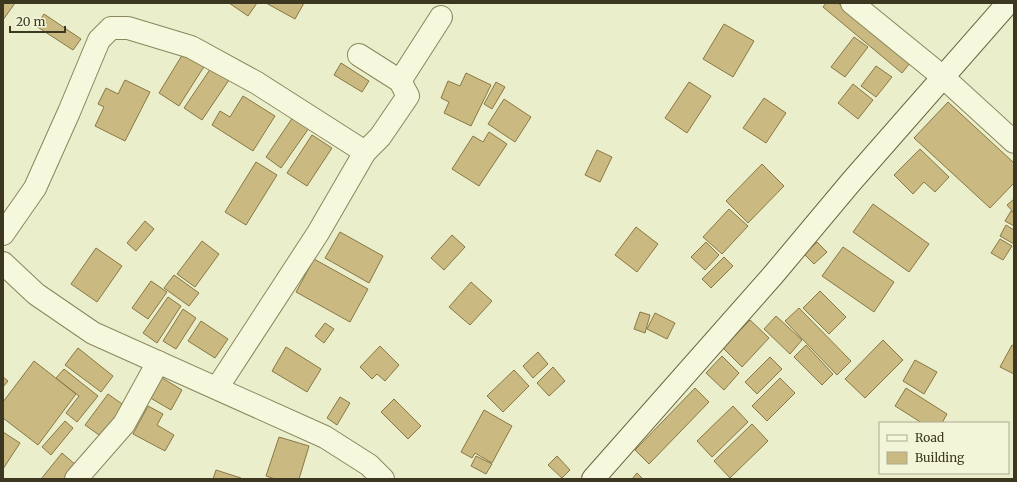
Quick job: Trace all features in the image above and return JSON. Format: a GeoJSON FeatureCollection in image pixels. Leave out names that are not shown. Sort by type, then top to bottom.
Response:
{"type":"FeatureCollection","features":[{"type":"Feature","properties":{"kind":"street"},"geometry":{"type":"LineString","coordinates":[[852,3],[943,77],[1014,142]]}},
{"type":"Feature","properties":{"kind":"street"},"geometry":{"type":"LineString","coordinates":[[593,479],[769,280],[851,182],[1008,3]]}},
{"type":"Feature","properties":{"kind":"street"},"geometry":{"type":"LineString","coordinates":[[400,81],[441,17]]}},
{"type":"Feature","properties":{"kind":"street"},"geometry":{"type":"LineString","coordinates":[[3,234],[35,188],[99,40],[111,28],[128,28],[191,47],[257,83],[365,152]]}},
{"type":"Feature","properties":{"kind":"street"},"geometry":{"type":"LineString","coordinates":[[217,388],[318,233],[365,152],[380,137],[408,96],[400,81],[359,55]]}},
{"type":"Feature","properties":{"kind":"street"},"geometry":{"type":"LineString","coordinates":[[3,263],[36,294],[93,333],[325,437],[369,465],[384,479]]}},
{"type":"Feature","properties":{"kind":"street"},"geometry":{"type":"LineString","coordinates":[[76,479],[124,424],[158,362]]}},
{"type":"Feature","properties":{"kind":"building"},"geometry":{"type":"Polygon","coordinates":[[[3,3],[15,3],[3,20],[3,3]]]}},
{"type":"Feature","properties":{"kind":"building"},"geometry":{"type":"Polygon","coordinates":[[[229,3],[257,3],[248,16],[229,3]]]}},
{"type":"Feature","properties":{"kind":"building"},"geometry":{"type":"Polygon","coordinates":[[[266,3],[304,3],[295,19],[266,3]]]}},
{"type":"Feature","properties":{"kind":"building"},"geometry":{"type":"Polygon","coordinates":[[[826,3],[838,3],[910,63],[902,73],[823,7],[826,3]]]}},
{"type":"Feature","properties":{"kind":"building"},"geometry":{"type":"Polygon","coordinates":[[[44,14],[81,39],[73,50],[36,26],[44,14]]]}},
{"type":"Feature","properties":{"kind":"building"},"geometry":{"type":"Polygon","coordinates":[[[724,24],[754,41],[733,77],[703,59],[724,24]]]}},
{"type":"Feature","properties":{"kind":"building"},"geometry":{"type":"Polygon","coordinates":[[[854,37],[868,47],[845,77],[831,67],[854,37]]]}},
{"type":"Feature","properties":{"kind":"building"},"geometry":{"type":"Polygon","coordinates":[[[184,52],[205,65],[179,106],[159,93],[184,52]]]}},
{"type":"Feature","properties":{"kind":"building"},"geometry":{"type":"Polygon","coordinates":[[[341,63],[369,81],[362,92],[334,75],[341,63]]]}},
{"type":"Feature","properties":{"kind":"building"},"geometry":{"type":"Polygon","coordinates":[[[876,66],[892,77],[876,97],[861,86],[876,66]]]}},
{"type":"Feature","properties":{"kind":"building"},"geometry":{"type":"Polygon","coordinates":[[[211,68],[229,80],[202,120],[184,108],[211,68]]]}},
{"type":"Feature","properties":{"kind":"building"},"geometry":{"type":"Polygon","coordinates":[[[466,73],[491,85],[471,126],[444,113],[449,102],[441,98],[448,81],[460,86],[466,73]]]}},
{"type":"Feature","properties":{"kind":"building"},"geometry":{"type":"Polygon","coordinates":[[[125,80],[150,92],[125,141],[95,126],[104,107],[98,104],[106,88],[118,94],[125,80]]]}},
{"type":"Feature","properties":{"kind":"building"},"geometry":{"type":"Polygon","coordinates":[[[496,82],[505,87],[492,109],[484,104],[496,82]]]}},
{"type":"Feature","properties":{"kind":"building"},"geometry":{"type":"Polygon","coordinates":[[[689,82],[711,96],[687,133],[665,118],[689,82]]]}},
{"type":"Feature","properties":{"kind":"building"},"geometry":{"type":"Polygon","coordinates":[[[853,84],[873,100],[858,119],[838,103],[853,84]]]}},
{"type":"Feature","properties":{"kind":"building"},"geometry":{"type":"Polygon","coordinates":[[[243,96],[275,116],[253,151],[212,125],[220,111],[230,117],[243,96]]]}},
{"type":"Feature","properties":{"kind":"building"},"geometry":{"type":"Polygon","coordinates":[[[764,98],[786,113],[766,143],[743,128],[764,98]]]}},
{"type":"Feature","properties":{"kind":"building"},"geometry":{"type":"Polygon","coordinates":[[[504,99],[531,117],[515,142],[488,124],[504,99]]]}},
{"type":"Feature","properties":{"kind":"building"},"geometry":{"type":"Polygon","coordinates":[[[948,102],[1014,163],[1014,183],[990,208],[914,138],[948,102]]]}},
{"type":"Feature","properties":{"kind":"building"},"geometry":{"type":"Polygon","coordinates":[[[293,117],[309,128],[281,168],[266,157],[293,117]]]}},
{"type":"Feature","properties":{"kind":"building"},"geometry":{"type":"Polygon","coordinates":[[[489,132],[507,144],[479,186],[452,169],[473,136],[483,142],[489,132]]]}},
{"type":"Feature","properties":{"kind":"building"},"geometry":{"type":"Polygon","coordinates":[[[312,135],[332,148],[307,186],[287,173],[312,135]]]}},
{"type":"Feature","properties":{"kind":"building"},"geometry":{"type":"Polygon","coordinates":[[[920,149],[949,177],[935,192],[924,182],[913,194],[894,175],[920,149]]]}},
{"type":"Feature","properties":{"kind":"building"},"geometry":{"type":"Polygon","coordinates":[[[597,150],[612,157],[600,182],[585,175],[597,150]]]}},
{"type":"Feature","properties":{"kind":"building"},"geometry":{"type":"Polygon","coordinates":[[[256,162],[277,175],[246,225],[225,212],[256,162]]]}},
{"type":"Feature","properties":{"kind":"building"},"geometry":{"type":"Polygon","coordinates":[[[762,164],[784,186],[748,223],[726,201],[762,164]]]}},
{"type":"Feature","properties":{"kind":"building"},"geometry":{"type":"Polygon","coordinates":[[[1014,199],[1014,213],[1007,205],[1014,199]]]}},
{"type":"Feature","properties":{"kind":"building"},"geometry":{"type":"Polygon","coordinates":[[[873,204],[929,244],[909,272],[853,232],[873,204]]]}},
{"type":"Feature","properties":{"kind":"building"},"geometry":{"type":"Polygon","coordinates":[[[729,209],[748,226],[722,254],[703,237],[729,209]]]}},
{"type":"Feature","properties":{"kind":"building"},"geometry":{"type":"Polygon","coordinates":[[[1011,211],[1014,213],[1014,226],[1005,221],[1011,211]]]}},
{"type":"Feature","properties":{"kind":"building"},"geometry":{"type":"Polygon","coordinates":[[[145,221],[154,229],[136,251],[127,243],[145,221]]]}},
{"type":"Feature","properties":{"kind":"building"},"geometry":{"type":"Polygon","coordinates":[[[1006,225],[1014,230],[1014,244],[1000,236],[1006,225]]]}},
{"type":"Feature","properties":{"kind":"building"},"geometry":{"type":"Polygon","coordinates":[[[636,227],[658,244],[637,272],[615,255],[636,227]]]}},
{"type":"Feature","properties":{"kind":"building"},"geometry":{"type":"Polygon","coordinates":[[[340,232],[383,256],[369,283],[325,258],[340,232]]]}},
{"type":"Feature","properties":{"kind":"building"},"geometry":{"type":"Polygon","coordinates":[[[452,235],[465,247],[444,270],[431,258],[452,235]]]}},
{"type":"Feature","properties":{"kind":"building"},"geometry":{"type":"Polygon","coordinates":[[[1000,239],[1012,246],[1003,260],[991,253],[1000,239]]]}},
{"type":"Feature","properties":{"kind":"building"},"geometry":{"type":"Polygon","coordinates":[[[202,241],[219,254],[195,287],[177,274],[202,241]]]}},
{"type":"Feature","properties":{"kind":"building"},"geometry":{"type":"Polygon","coordinates":[[[706,242],[719,255],[705,270],[691,257],[706,242]]]}},
{"type":"Feature","properties":{"kind":"building"},"geometry":{"type":"Polygon","coordinates":[[[817,242],[827,252],[814,264],[804,254],[817,242]]]}},
{"type":"Feature","properties":{"kind":"building"},"geometry":{"type":"Polygon","coordinates":[[[843,247],[894,282],[874,312],[822,276],[843,247]]]}},
{"type":"Feature","properties":{"kind":"building"},"geometry":{"type":"Polygon","coordinates":[[[96,248],[122,266],[97,302],[71,284],[96,248]]]}},
{"type":"Feature","properties":{"kind":"building"},"geometry":{"type":"Polygon","coordinates":[[[724,257],[733,266],[711,288],[702,279],[724,257]]]}},
{"type":"Feature","properties":{"kind":"building"},"geometry":{"type":"Polygon","coordinates":[[[314,259],[368,289],[350,322],[296,292],[314,259]]]}},
{"type":"Feature","properties":{"kind":"building"},"geometry":{"type":"Polygon","coordinates":[[[174,275],[199,293],[189,306],[164,288],[174,275]]]}},
{"type":"Feature","properties":{"kind":"building"},"geometry":{"type":"Polygon","coordinates":[[[151,281],[167,292],[148,319],[132,308],[151,281]]]}},
{"type":"Feature","properties":{"kind":"building"},"geometry":{"type":"Polygon","coordinates":[[[471,282],[492,301],[470,325],[449,307],[471,282]]]}},
{"type":"Feature","properties":{"kind":"building"},"geometry":{"type":"Polygon","coordinates":[[[820,291],[846,317],[829,334],[803,308],[820,291]]]}},
{"type":"Feature","properties":{"kind":"building"},"geometry":{"type":"Polygon","coordinates":[[[168,297],[181,306],[157,343],[143,333],[168,297]]]}},
{"type":"Feature","properties":{"kind":"building"},"geometry":{"type":"Polygon","coordinates":[[[799,308],[851,361],[837,375],[785,321],[799,308]]]}},
{"type":"Feature","properties":{"kind":"building"},"geometry":{"type":"Polygon","coordinates":[[[183,309],[196,318],[176,349],[163,341],[183,309]]]}},
{"type":"Feature","properties":{"kind":"building"},"geometry":{"type":"Polygon","coordinates":[[[640,312],[650,315],[645,333],[634,329],[640,312]]]}},
{"type":"Feature","properties":{"kind":"building"},"geometry":{"type":"Polygon","coordinates":[[[655,313],[675,323],[667,339],[647,329],[655,313]]]}},
{"type":"Feature","properties":{"kind":"building"},"geometry":{"type":"Polygon","coordinates":[[[776,316],[802,340],[790,354],[764,329],[776,316]]]}},
{"type":"Feature","properties":{"kind":"building"},"geometry":{"type":"Polygon","coordinates":[[[750,320],[769,338],[742,367],[723,348],[750,320]]]}},
{"type":"Feature","properties":{"kind":"building"},"geometry":{"type":"Polygon","coordinates":[[[201,321],[228,339],[215,358],[188,341],[201,321]]]}},
{"type":"Feature","properties":{"kind":"building"},"geometry":{"type":"Polygon","coordinates":[[[325,323],[334,329],[324,343],[315,336],[325,323]]]}},
{"type":"Feature","properties":{"kind":"building"},"geometry":{"type":"Polygon","coordinates":[[[883,340],[903,360],[865,398],[845,379],[883,340]]]}},
{"type":"Feature","properties":{"kind":"building"},"geometry":{"type":"Polygon","coordinates":[[[806,345],[833,374],[822,385],[794,357],[806,345]]]}},
{"type":"Feature","properties":{"kind":"building"},"geometry":{"type":"Polygon","coordinates":[[[1012,345],[1014,346],[1014,374],[1000,367],[1012,345]]]}},
{"type":"Feature","properties":{"kind":"building"},"geometry":{"type":"Polygon","coordinates":[[[380,346],[399,365],[385,381],[377,374],[372,379],[360,367],[380,346]]]}},
{"type":"Feature","properties":{"kind":"building"},"geometry":{"type":"Polygon","coordinates":[[[286,347],[321,369],[307,392],[272,371],[286,347]]]}},
{"type":"Feature","properties":{"kind":"building"},"geometry":{"type":"Polygon","coordinates":[[[78,348],[113,376],[101,392],[65,365],[78,348]]]}},
{"type":"Feature","properties":{"kind":"building"},"geometry":{"type":"Polygon","coordinates":[[[538,352],[548,364],[533,378],[523,366],[538,352]]]}},
{"type":"Feature","properties":{"kind":"building"},"geometry":{"type":"Polygon","coordinates":[[[722,356],[739,373],[724,390],[706,373],[722,356]]]}},
{"type":"Feature","properties":{"kind":"building"},"geometry":{"type":"Polygon","coordinates":[[[770,357],[782,369],[757,394],[745,382],[770,357]]]}},
{"type":"Feature","properties":{"kind":"building"},"geometry":{"type":"Polygon","coordinates":[[[915,360],[937,372],[924,394],[903,381],[915,360]]]}},
{"type":"Feature","properties":{"kind":"building"},"geometry":{"type":"Polygon","coordinates":[[[34,361],[76,394],[38,445],[3,418],[3,402],[34,361]]]}},
{"type":"Feature","properties":{"kind":"building"},"geometry":{"type":"Polygon","coordinates":[[[553,367],[565,381],[549,396],[537,383],[553,367]]]}},
{"type":"Feature","properties":{"kind":"building"},"geometry":{"type":"Polygon","coordinates":[[[64,369],[98,396],[77,422],[66,413],[79,396],[56,378],[64,369]]]}},
{"type":"Feature","properties":{"kind":"building"},"geometry":{"type":"Polygon","coordinates":[[[514,370],[529,386],[503,412],[487,396],[514,370]]]}},
{"type":"Feature","properties":{"kind":"building"},"geometry":{"type":"Polygon","coordinates":[[[159,376],[182,390],[171,410],[147,396],[159,376]]]}},
{"type":"Feature","properties":{"kind":"building"},"geometry":{"type":"Polygon","coordinates":[[[3,377],[8,381],[3,387],[3,377]]]}},
{"type":"Feature","properties":{"kind":"building"},"geometry":{"type":"Polygon","coordinates":[[[780,378],[795,393],[767,421],[752,406],[780,378]]]}},
{"type":"Feature","properties":{"kind":"building"},"geometry":{"type":"Polygon","coordinates":[[[695,388],[709,402],[649,464],[635,450],[695,388]]]}},
{"type":"Feature","properties":{"kind":"building"},"geometry":{"type":"Polygon","coordinates":[[[906,388],[947,414],[943,422],[920,422],[895,406],[906,388]]]}},
{"type":"Feature","properties":{"kind":"building"},"geometry":{"type":"Polygon","coordinates":[[[108,394],[125,406],[102,437],[85,425],[108,394]]]}},
{"type":"Feature","properties":{"kind":"building"},"geometry":{"type":"Polygon","coordinates":[[[340,397],[350,403],[337,425],[327,418],[340,397]]]}},
{"type":"Feature","properties":{"kind":"building"},"geometry":{"type":"Polygon","coordinates":[[[394,399],[421,426],[408,439],[381,412],[394,399]]]}},
{"type":"Feature","properties":{"kind":"building"},"geometry":{"type":"Polygon","coordinates":[[[148,406],[163,414],[157,425],[174,435],[165,451],[133,434],[148,406]]]}},
{"type":"Feature","properties":{"kind":"building"},"geometry":{"type":"Polygon","coordinates":[[[733,406],[748,422],[712,457],[697,441],[733,406]]]}},
{"type":"Feature","properties":{"kind":"building"},"geometry":{"type":"Polygon","coordinates":[[[484,410],[512,426],[492,463],[475,453],[472,458],[461,452],[484,410]]]}},
{"type":"Feature","properties":{"kind":"building"},"geometry":{"type":"Polygon","coordinates":[[[65,421],[73,428],[51,455],[42,447],[65,421]]]}},
{"type":"Feature","properties":{"kind":"building"},"geometry":{"type":"Polygon","coordinates":[[[752,424],[768,441],[730,478],[714,461],[752,424]]]}},
{"type":"Feature","properties":{"kind":"building"},"geometry":{"type":"Polygon","coordinates":[[[3,432],[20,443],[3,469],[3,432]]]}},
{"type":"Feature","properties":{"kind":"building"},"geometry":{"type":"Polygon","coordinates":[[[279,437],[309,446],[299,479],[275,479],[266,476],[279,437]]]}},
{"type":"Feature","properties":{"kind":"building"},"geometry":{"type":"Polygon","coordinates":[[[62,453],[77,466],[66,479],[41,479],[62,453]]]}},
{"type":"Feature","properties":{"kind":"building"},"geometry":{"type":"Polygon","coordinates":[[[476,456],[492,464],[486,474],[471,466],[476,456]]]}},
{"type":"Feature","properties":{"kind":"building"},"geometry":{"type":"Polygon","coordinates":[[[557,456],[570,470],[562,478],[548,465],[557,456]]]}},
{"type":"Feature","properties":{"kind":"building"},"geometry":{"type":"Polygon","coordinates":[[[216,470],[241,478],[241,479],[213,479],[216,470]]]}},
{"type":"Feature","properties":{"kind":"building"},"geometry":{"type":"Polygon","coordinates":[[[637,473],[643,479],[632,479],[637,473]]]}}]}
